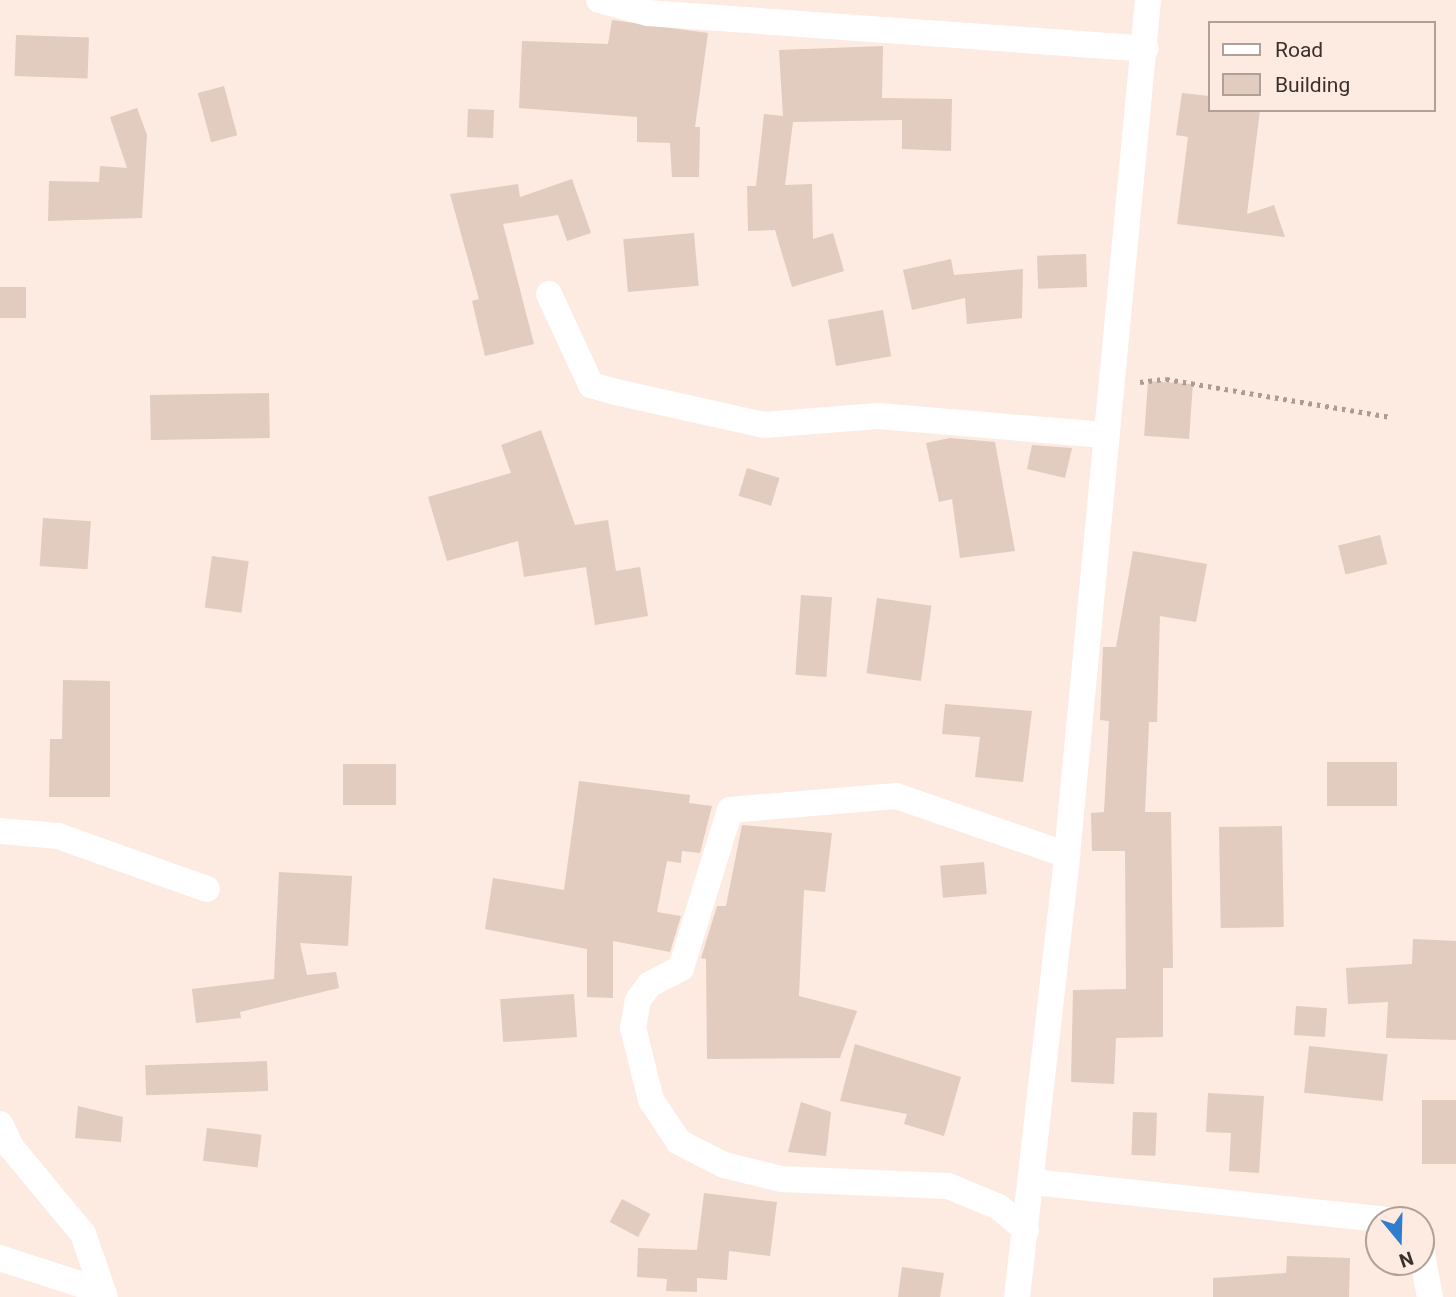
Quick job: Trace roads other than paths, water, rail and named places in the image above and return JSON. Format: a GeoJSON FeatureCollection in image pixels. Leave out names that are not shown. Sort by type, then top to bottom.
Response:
{"type":"FeatureCollection","features":[{"type":"Feature","properties":{"kind":"street"},"geometry":{"type":"LineString","coordinates":[[599,0],[648,13],[1146,49]]}},
{"type":"Feature","properties":{"kind":"street"},"geometry":{"type":"LineString","coordinates":[[1017,1297],[1033,1182],[1068,855],[1104,435],[1146,49],[1148,0]]}},
{"type":"Feature","properties":{"kind":"street"},"geometry":{"type":"LineString","coordinates":[[549,294],[591,385],[616,392],[764,425],[878,416],[1104,435]]}},
{"type":"Feature","properties":{"kind":"street"},"geometry":{"type":"LineString","coordinates":[[1026,1230],[999,1207],[948,1186],[781,1180],[724,1165],[679,1142],[651,1100],[634,1028],[638,1000],[650,984],[681,968],[730,810],[897,796],[1068,855]]}},
{"type":"Feature","properties":{"kind":"street"},"geometry":{"type":"LineString","coordinates":[[0,831],[58,836],[207,889]]}},
{"type":"Feature","properties":{"kind":"street"},"geometry":{"type":"LineString","coordinates":[[0,1124],[11,1147],[83,1234],[103,1294]]}},
{"type":"Feature","properties":{"kind":"street"},"geometry":{"type":"LineString","coordinates":[[1033,1182],[1365,1217]]}},
{"type":"Feature","properties":{"kind":"street"},"geometry":{"type":"LineString","coordinates":[[0,1258],[103,1294]]}},
{"type":"Feature","properties":{"kind":"street"},"geometry":{"type":"LineString","coordinates":[[1426,1276],[1430,1297]]}}]}
